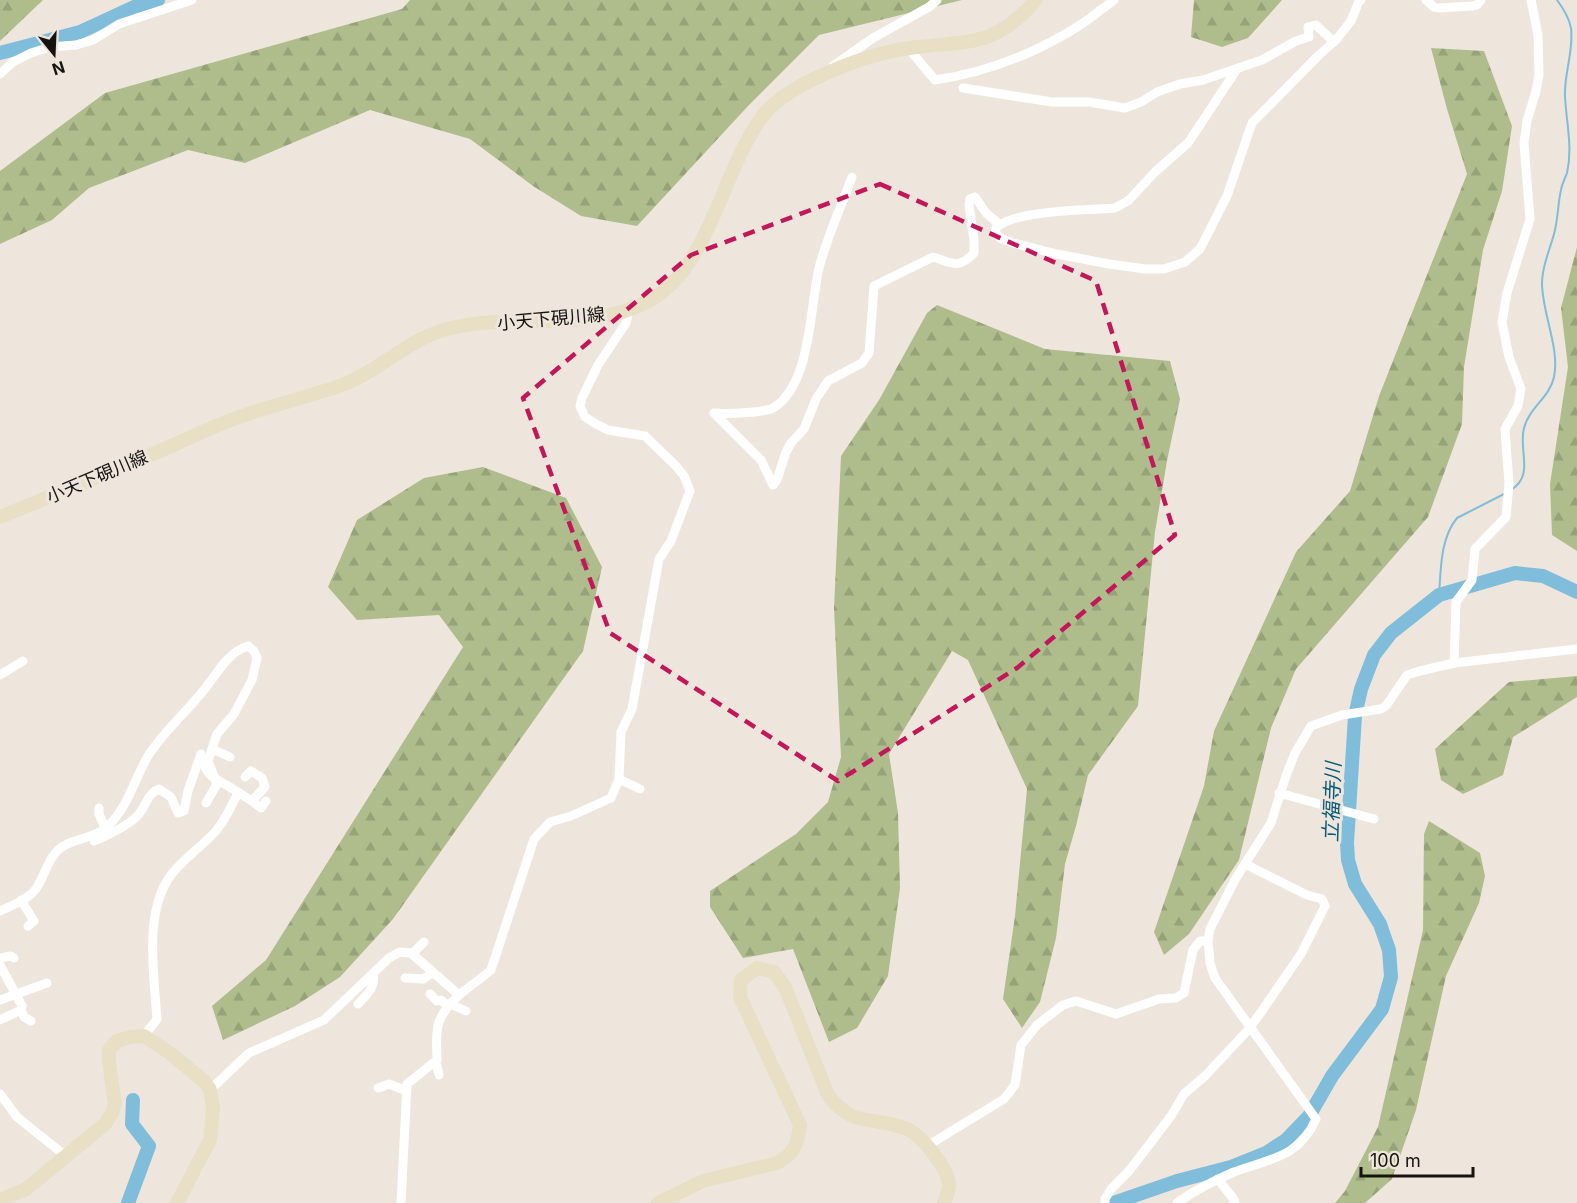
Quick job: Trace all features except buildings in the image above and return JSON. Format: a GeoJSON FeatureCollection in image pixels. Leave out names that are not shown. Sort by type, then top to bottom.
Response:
{"type":"FeatureCollection","features":[{"type":"Feature","properties":{"kind":"main road","name":"小天下硯川線"},"geometry":{"type":"LineString","coordinates":[[0,517],[232,419],[343,385],[368,373],[417,341],[436,333],[461,325],[579,320],[629,310],[649,301],[670,287],[685,270],[747,142],[763,116],[777,101],[801,86],[874,57],[908,48],[952,45],[982,39],[1007,28],[1036,0]]}},
{"type":"Feature","properties":{"kind":"main road"},"geometry":{"type":"LineString","coordinates":[[658,1203],[703,1181],[777,1163],[786,1158],[796,1147],[801,1125],[740,997],[741,980],[757,968],[774,972],[785,987],[828,1095],[837,1107],[852,1117],[908,1129],[927,1146],[947,1175],[949,1187],[944,1203]]}},
{"type":"Feature","properties":{"kind":"main road"},"geometry":{"type":"LineString","coordinates":[[0,1200],[26,1189],[105,1124],[115,1104],[109,1062],[110,1050],[117,1041],[144,1036],[192,1070],[210,1090],[213,1107],[210,1140],[177,1203]]}},
{"type":"Feature","properties":{"kind":"street"},"geometry":{"type":"LineString","coordinates":[[0,74],[13,62],[31,53],[50,47],[76,45],[93,40],[119,24],[192,0]]}},
{"type":"Feature","properties":{"kind":"street"},"geometry":{"type":"LineString","coordinates":[[801,86],[873,38],[937,0]]}},
{"type":"Feature","properties":{"kind":"street"},"geometry":{"type":"LineString","coordinates":[[1114,0],[1069,32],[993,68],[963,87],[1052,102],[1089,102],[1125,108],[1157,92],[1180,84],[1203,80],[1262,60],[1296,41],[1309,37],[1308,27],[1316,25],[1334,42]]}},
{"type":"Feature","properties":{"kind":"street"},"geometry":{"type":"LineString","coordinates":[[1237,69],[1188,143],[1155,172],[1128,201],[1115,208],[1016,218],[999,224],[995,234],[999,238],[1057,254],[1145,269],[1164,268],[1185,262],[1200,249],[1227,196],[1252,123],[1334,42],[1351,21],[1361,0]]}},
{"type":"Feature","properties":{"kind":"street"},"geometry":{"type":"LineString","coordinates":[[1426,0],[1438,8],[1461,3],[1477,4],[1481,0]]}},
{"type":"Feature","properties":{"kind":"street"},"geometry":{"type":"LineString","coordinates":[[1454,663],[1456,602],[1473,580],[1475,549],[1506,517],[1509,486],[1505,429],[1518,406],[1521,389],[1509,357],[1502,322],[1507,293],[1530,219],[1524,142],[1539,75],[1539,35],[1532,0]]}},
{"type":"Feature","properties":{"kind":"street"},"geometry":{"type":"LineString","coordinates":[[908,48],[935,80],[993,68]]}},
{"type":"Feature","properties":{"kind":"street"},"geometry":{"type":"LineString","coordinates":[[852,177],[819,266],[811,324],[802,362],[790,388],[781,402],[771,409],[759,412],[714,413],[761,460],[773,485],[777,480],[786,452],[804,429],[816,399],[828,381],[862,363],[869,353],[874,286],[933,257],[957,265],[966,262],[974,253],[975,240],[969,205],[970,200],[975,197],[986,213],[999,224]]}},
{"type":"Feature","properties":{"kind":"street"},"geometry":{"type":"LineString","coordinates":[[401,1203],[407,1084],[437,1060],[438,1024],[449,1005],[459,994],[476,984],[491,970],[534,839],[550,822],[572,816],[611,798],[620,780],[621,732],[632,709],[659,559],[671,541],[690,491],[684,476],[645,436],[608,430],[585,417],[580,406],[598,365],[626,323],[629,310]]}},
{"type":"Feature","properties":{"kind":"street"},"geometry":{"type":"LineString","coordinates":[[0,911],[34,891],[58,850],[78,838],[93,836],[110,825],[159,740],[200,696],[231,657],[240,648],[248,646],[255,651],[257,658],[252,680],[234,714],[217,734],[208,760],[217,784],[206,803]]}},
{"type":"Feature","properties":{"kind":"street"},"geometry":{"type":"LineString","coordinates":[[1177,1203],[1196,1189],[1218,1179],[1277,1159],[1310,1133],[1316,1119],[1215,978],[1210,963],[1208,941],[1210,929],[1245,864],[1271,823],[1279,793],[1295,753],[1311,726],[1342,715],[1381,709],[1386,706],[1407,675],[1454,663],[1577,649]]}},
{"type":"Feature","properties":{"kind":"street"},"geometry":{"type":"LineString","coordinates":[[0,675],[22,661]]}},
{"type":"Feature","properties":{"kind":"street"},"geometry":{"type":"LineString","coordinates":[[212,749],[230,756]]}},
{"type":"Feature","properties":{"kind":"street"},"geometry":{"type":"LineString","coordinates":[[78,838],[83,844],[114,832],[138,815],[152,792],[159,789],[171,797],[178,813],[184,811],[188,790],[201,754],[205,770],[214,779],[261,808],[266,801]]}},
{"type":"Feature","properties":{"kind":"street"},"geometry":{"type":"LineString","coordinates":[[245,777],[250,771],[262,778],[265,787],[252,801]]}},
{"type":"Feature","properties":{"kind":"street"},"geometry":{"type":"LineString","coordinates":[[620,780],[640,789]]}},
{"type":"Feature","properties":{"kind":"street"},"geometry":{"type":"LineString","coordinates":[[144,1036],[157,1019],[155,912],[162,889],[175,870],[218,829],[237,795],[236,791]]}},
{"type":"Feature","properties":{"kind":"street"},"geometry":{"type":"LineString","coordinates":[[1279,793],[1374,819]]}},
{"type":"Feature","properties":{"kind":"street"},"geometry":{"type":"LineString","coordinates":[[99,808],[105,828]]}},
{"type":"Feature","properties":{"kind":"street"},"geometry":{"type":"LineString","coordinates":[[1105,1203],[1105,1198],[1111,1189],[1129,1171],[1171,1116],[1184,1094],[1205,1076],[1250,1028],[1301,954],[1325,903],[1322,899],[1307,895],[1245,864]]}},
{"type":"Feature","properties":{"kind":"street"},"geometry":{"type":"LineString","coordinates":[[21,900],[31,923],[40,930]]}},
{"type":"Feature","properties":{"kind":"street"},"geometry":{"type":"LineString","coordinates":[[927,1146],[1004,1099],[1015,1085],[1021,1045],[1037,1025],[1063,1005],[1076,1001],[1116,1014],[1160,999],[1176,998],[1184,993],[1192,950],[1200,941],[1208,941]]}},
{"type":"Feature","properties":{"kind":"street"},"geometry":{"type":"LineString","coordinates":[[412,954],[424,942]]}},
{"type":"Feature","properties":{"kind":"street"},"geometry":{"type":"LineString","coordinates":[[6,946],[12,957],[0,964],[22,1006],[24,1017],[31,1021]]}},
{"type":"Feature","properties":{"kind":"street"},"geometry":{"type":"LineString","coordinates":[[210,1090],[249,1053],[324,1020],[389,958],[400,952],[412,954],[459,994]]}},
{"type":"Feature","properties":{"kind":"street"},"geometry":{"type":"LineString","coordinates":[[357,1004],[371,991],[375,981],[374,973]]}},
{"type":"Feature","properties":{"kind":"street"},"geometry":{"type":"LineString","coordinates":[[405,978],[423,979],[433,973]]}},
{"type":"Feature","properties":{"kind":"street"},"geometry":{"type":"LineString","coordinates":[[0,1000],[47,983]]}},
{"type":"Feature","properties":{"kind":"street"},"geometry":{"type":"LineString","coordinates":[[430,994],[437,1001],[441,1000],[466,1011]]}},
{"type":"Feature","properties":{"kind":"street"},"geometry":{"type":"LineString","coordinates":[[0,1020],[21,1010]]}},
{"type":"Feature","properties":{"kind":"street"},"geometry":{"type":"LineString","coordinates":[[433,1063],[437,1066],[439,1075]]}},
{"type":"Feature","properties":{"kind":"street"},"geometry":{"type":"LineString","coordinates":[[378,1088],[389,1084],[407,1091]]}},
{"type":"Feature","properties":{"kind":"street"},"geometry":{"type":"LineString","coordinates":[[0,1094],[17,1117],[67,1157]]}},
{"type":"Feature","properties":{"kind":"street"},"geometry":{"type":"LineString","coordinates":[[1218,1179],[1234,1202]]}},
{"type":"Feature","properties":{"kind":"highlighted area"},"geometry":{"type":"Polygon","coordinates":[[[880,184],[1096,281],[1175,535],[1017,668],[838,781],[610,633],[523,398],[691,255],[880,184]]]}},
{"type":"Feature","properties":{"kind":"green space"},"geometry":{"type":"Polygon","coordinates":[[[0,0],[43,0],[0,41],[0,0]]]}},
{"type":"Feature","properties":{"kind":"green space"},"geometry":{"type":"Polygon","coordinates":[[[410,0],[962,0],[819,35],[749,105],[637,226],[581,216],[533,186],[470,139],[370,110],[245,163],[188,150],[89,188],[52,220],[0,244],[0,171],[105,93],[402,9],[410,0]]]}},
{"type":"Feature","properties":{"kind":"green space"},"geometry":{"type":"Polygon","coordinates":[[[1194,0],[1282,0],[1248,38],[1222,47],[1191,37],[1194,0]]]}},
{"type":"Feature","properties":{"kind":"green space"},"geometry":{"type":"Polygon","coordinates":[[[1431,48],[1484,51],[1512,126],[1502,191],[1483,250],[1464,367],[1462,424],[1428,517],[1296,669],[1271,728],[1239,860],[1189,934],[1164,955],[1154,932],[1204,786],[1214,731],[1296,552],[1350,491],[1379,396],[1467,174],[1431,48]]]}},
{"type":"Feature","properties":{"kind":"green space"},"geometry":{"type":"Polygon","coordinates":[[[1577,247],[1577,551],[1552,535],[1550,484],[1568,367],[1561,308],[1577,247]]]}},
{"type":"Feature","properties":{"kind":"green space"},"geometry":{"type":"Polygon","coordinates":[[[937,305],[1045,349],[1170,361],[1180,399],[1155,532],[1138,706],[1088,775],[1065,864],[1056,938],[1040,1002],[1022,1028],[1003,999],[1015,916],[1027,789],[968,660],[952,651],[889,754],[898,813],[900,888],[888,976],[857,1028],[829,1042],[793,949],[743,958],[710,907],[710,891],[796,834],[828,802],[841,757],[834,608],[841,456],[879,400],[927,313],[937,305]]]}},
{"type":"Feature","properties":{"kind":"green space"},"geometry":{"type":"Polygon","coordinates":[[[483,467],[566,498],[602,567],[583,651],[393,919],[340,977],[295,1006],[223,1040],[212,1006],[266,960],[463,647],[439,615],[357,620],[328,587],[357,520],[424,478],[483,467]]]}},
{"type":"Feature","properties":{"kind":"green space"},"geometry":{"type":"Polygon","coordinates":[[[1577,676],[1577,697],[1513,737],[1503,775],[1463,794],[1441,780],[1435,749],[1509,682],[1577,676]]]}},
{"type":"Feature","properties":{"kind":"green space"},"geometry":{"type":"Polygon","coordinates":[[[1429,821],[1480,853],[1485,876],[1479,903],[1446,976],[1416,1110],[1392,1179],[1365,1203],[1335,1203],[1345,1191],[1378,1127],[1423,930],[1424,834],[1429,821]]]}},
{"type":"Feature","properties":{"kind":"waterway"},"geometry":{"type":"LineString","coordinates":[[0,53],[80,32],[134,7],[158,0]]}},
{"type":"Feature","properties":{"kind":"waterway"},"geometry":{"type":"LineString","coordinates":[[1511,490],[1518,484],[1524,470],[1524,428],[1530,414],[1548,391],[1554,377],[1555,354],[1545,306],[1542,276],[1555,230],[1561,188],[1569,163],[1565,87],[1572,37],[1569,21],[1557,0]]}},
{"type":"Feature","properties":{"kind":"waterway"},"geometry":{"type":"LineString","coordinates":[[1439,595],[1442,555],[1451,526],[1457,518],[1506,493]]}},
{"type":"Feature","properties":{"kind":"waterway","name":"立福寺川"},"geometry":{"type":"LineString","coordinates":[[1113,1203],[1177,1181],[1231,1167],[1266,1153],[1286,1140],[1309,1116],[1332,1076],[1382,1009],[1391,977],[1389,950],[1380,924],[1355,884],[1348,860],[1347,843],[1355,716],[1361,689],[1374,655],[1391,633],[1439,595],[1515,573],[1543,576],[1577,592]]}},
{"type":"Feature","properties":{"kind":"waterway"},"geometry":{"type":"LineString","coordinates":[[128,1203],[149,1146],[132,1124],[133,1100]]}}]}
